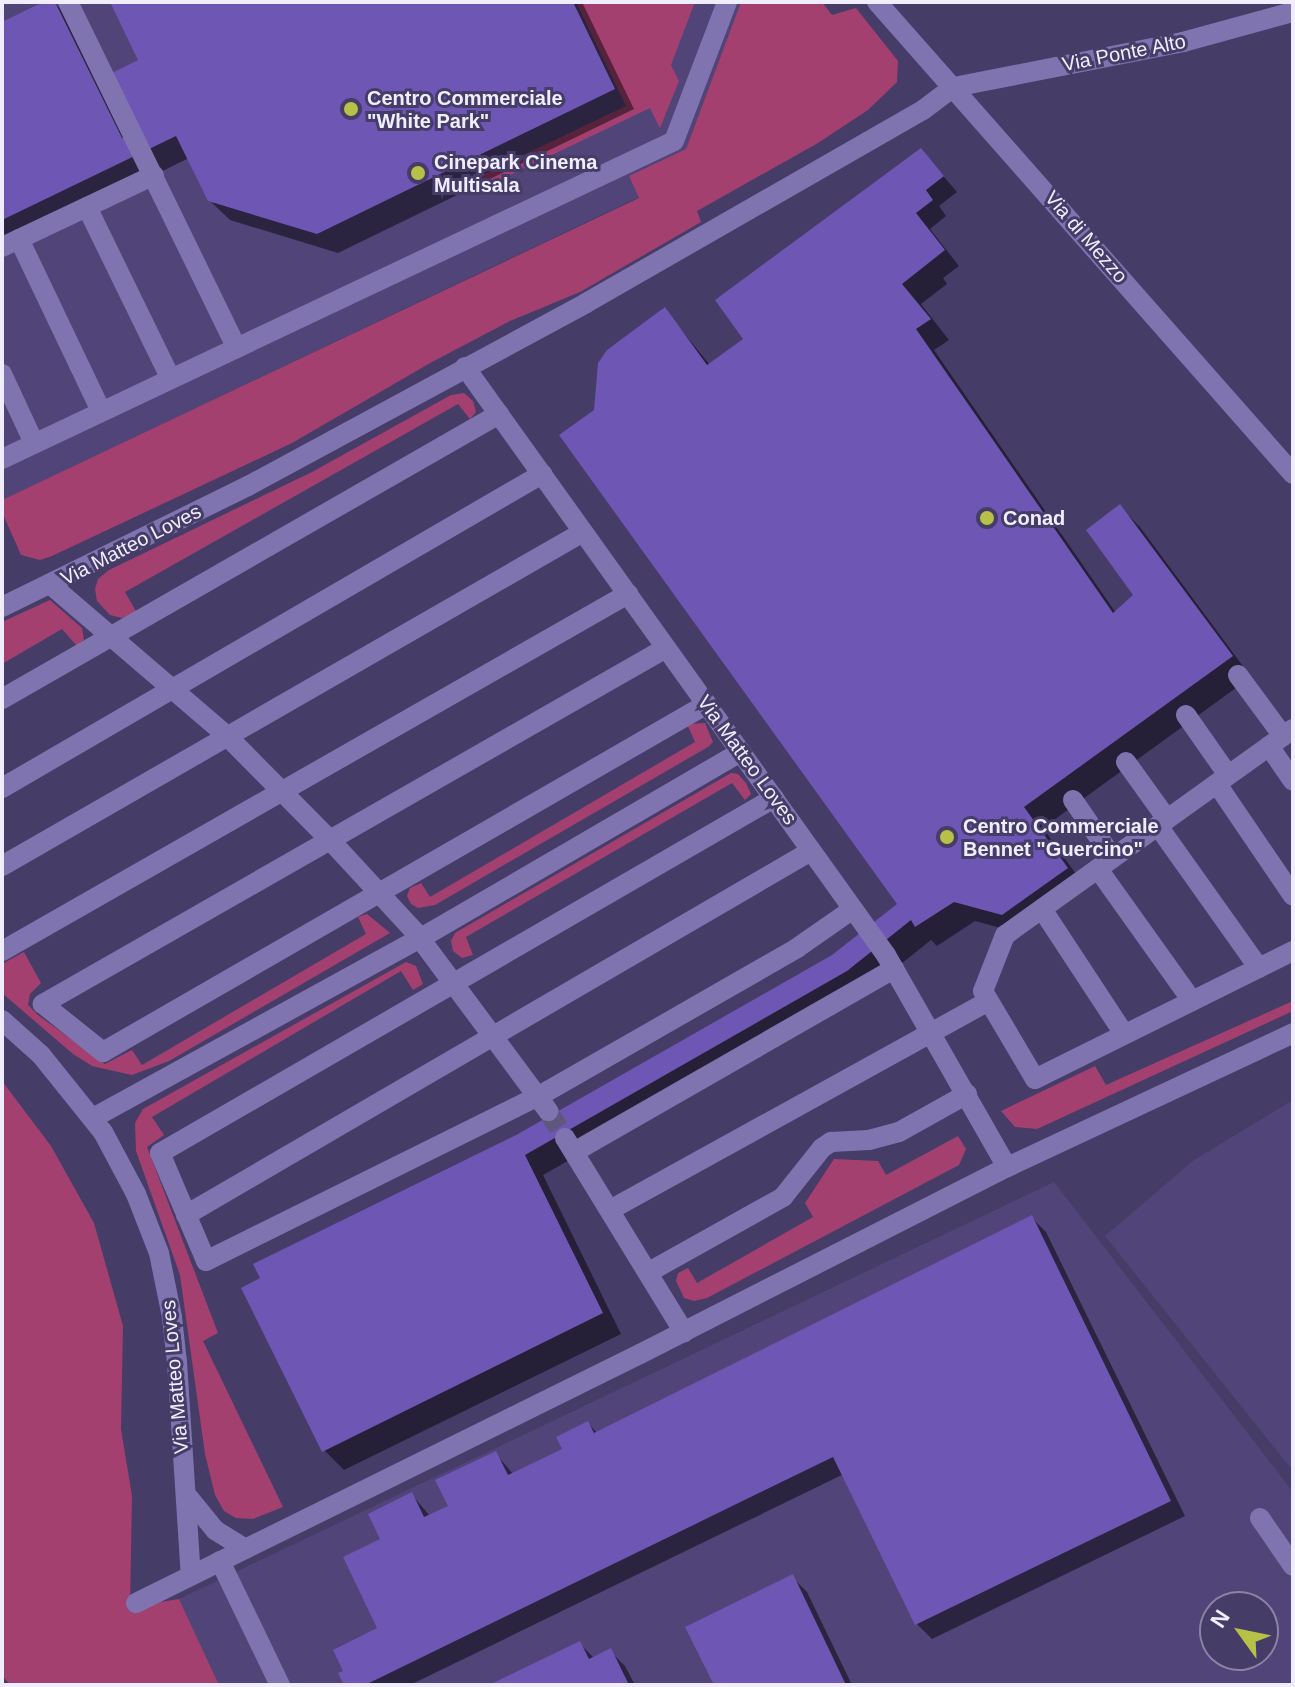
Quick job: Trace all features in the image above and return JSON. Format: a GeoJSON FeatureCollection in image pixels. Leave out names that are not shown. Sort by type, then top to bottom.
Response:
{"type":"FeatureCollection","features":[{"type":"Feature","properties":{"kind":"street"},"geometry":{"type":"LineString","coordinates":[[68,2],[237,348]]}},
{"type":"Feature","properties":{"kind":"street"},"geometry":{"type":"LineString","coordinates":[[2,459],[674,141],[727,2]]}},
{"type":"Feature","properties":{"kind":"street","name":"Via di Mezzo"},"geometry":{"type":"LineString","coordinates":[[877,2],[1293,474]]}},
{"type":"Feature","properties":{"kind":"street","name":"Via Ponte Alto"},"geometry":{"type":"LineString","coordinates":[[954,87],[1183,42],[1293,12]]}},
{"type":"Feature","properties":{"kind":"street","name":"Via Matteo Loves"},"geometry":{"type":"LineString","coordinates":[[5,599],[51,585],[248,486],[732,221],[923,110],[954,87]]}},
{"type":"Feature","properties":{"kind":"street"},"geometry":{"type":"LineString","coordinates":[[101,411],[11,243],[154,175]]}},
{"type":"Feature","properties":{"kind":"street"},"geometry":{"type":"LineString","coordinates":[[87,207],[171,379]]}},
{"type":"Feature","properties":{"kind":"street","name":"Via Matteo Loves"},"geometry":{"type":"LineString","coordinates":[[465,367],[894,969],[1007,1167]]}},
{"type":"Feature","properties":{"kind":"street"},"geometry":{"type":"LineString","coordinates":[[2,374],[34,443]]}},
{"type":"Feature","properties":{"kind":"street"},"geometry":{"type":"LineString","coordinates":[[2,699],[499,414]]}},
{"type":"Feature","properties":{"kind":"street"},"geometry":{"type":"LineString","coordinates":[[2,788],[542,474]]}},
{"type":"Feature","properties":{"kind":"street"},"geometry":{"type":"LineString","coordinates":[[2,866],[583,532]]}},
{"type":"Feature","properties":{"kind":"street","name":"Via Matteo Loves"},"geometry":{"type":"LineString","coordinates":[[51,585],[227,736],[330,840],[421,938],[544,1103]]}},
{"type":"Feature","properties":{"kind":"street"},"geometry":{"type":"LineString","coordinates":[[2,951],[628,594]]}},
{"type":"Feature","properties":{"kind":"street"},"geometry":{"type":"LineString","coordinates":[[666,648],[43,1004],[103,1052],[707,704]]}},
{"type":"Feature","properties":{"kind":"street"},"geometry":{"type":"LineString","coordinates":[[1238,675],[1282,737],[1293,781]]}},
{"type":"Feature","properties":{"kind":"street"},"geometry":{"type":"LineString","coordinates":[[1186,715],[1293,896]]}},
{"type":"Feature","properties":{"kind":"street"},"geometry":{"type":"LineString","coordinates":[[1282,737],[1005,935],[983,991],[1035,1079],[1293,951]]}},
{"type":"Feature","properties":{"kind":"street"},"geometry":{"type":"LineString","coordinates":[[93,1118],[421,938],[741,752]]}},
{"type":"Feature","properties":{"kind":"street"},"geometry":{"type":"LineString","coordinates":[[1126,762],[1259,968]]}},
{"type":"Feature","properties":{"kind":"street"},"geometry":{"type":"LineString","coordinates":[[774,798],[160,1153],[206,1261],[544,1103],[797,948],[853,909]]}},
{"type":"Feature","properties":{"kind":"street"},"geometry":{"type":"LineString","coordinates":[[1073,800],[1106,863],[1192,1001]]}},
{"type":"Feature","properties":{"kind":"street"},"geometry":{"type":"LineString","coordinates":[[186,1215],[811,851]]}},
{"type":"Feature","properties":{"kind":"street"},"geometry":{"type":"LineString","coordinates":[[1042,909],[1124,1034]]}},
{"type":"Feature","properties":{"kind":"street"},"geometry":{"type":"LineString","coordinates":[[684,1332],[570,1145],[894,969]]}},
{"type":"Feature","properties":{"kind":"street"},"geometry":{"type":"LineString","coordinates":[[610,1210],[988,1001]]}},
{"type":"Feature","properties":{"kind":"street","name":"Via Matteo Loves"},"geometry":{"type":"LineString","coordinates":[[2,1020],[41,1055],[93,1118],[136,1194],[159,1253],[172,1317],[180,1431],[189,1498],[191,1576]]}},
{"type":"Feature","properties":{"kind":"street"},"geometry":{"type":"LineString","coordinates":[[136,1603],[684,1332],[1007,1167],[1293,1033]]}},
{"type":"Feature","properties":{"kind":"street"},"geometry":{"type":"LineString","coordinates":[[649,1272],[783,1197],[822,1148],[831,1142],[869,1140],[899,1132],[967,1094]]}},
{"type":"Feature","properties":{"kind":"street"},"geometry":{"type":"LineString","coordinates":[[189,1498],[215,1530],[246,1549]]}},
{"type":"Feature","properties":{"kind":"street"},"geometry":{"type":"LineString","coordinates":[[1260,1518],[1293,1566]]}},
{"type":"Feature","properties":{"kind":"street"},"geometry":{"type":"LineString","coordinates":[[220,1561],[280,1685]]}},
{"type":"Feature","properties":{"kind":"shaded area"},"geometry":{"type":"Polygon","coordinates":[[[2,2],[741,2],[686,149],[630,176],[639,197],[2,500],[2,2]]]}},
{"type":"Feature","properties":{"kind":"shaded area"},"geometry":{"type":"Polygon","coordinates":[[[576,2],[695,2],[671,65],[679,81],[660,128],[650,108],[479,190],[473,179],[626,106],[576,2]]]}},
{"type":"Feature","properties":{"kind":"shaded area"},"geometry":{"type":"Polygon","coordinates":[[[741,2],[822,2],[832,15],[856,8],[898,61],[897,82],[868,110],[818,143],[697,211],[701,222],[580,292],[510,321],[292,443],[52,556],[40,560],[21,555],[2,512],[2,500],[639,198],[629,176],[686,149],[741,2]]]}},
{"type":"Feature","properties":{"kind":"shaded area"},"geometry":{"type":"Polygon","coordinates":[[[464,393],[473,401],[476,412],[470,419],[458,404],[125,592],[137,613],[122,618],[110,615],[97,601],[95,589],[98,579],[109,570],[312,472],[451,395],[464,393]]]}},
{"type":"Feature","properties":{"kind":"shaded area"},"geometry":{"type":"Polygon","coordinates":[[[50,600],[82,628],[84,640],[77,646],[62,629],[2,664],[2,622],[50,600]]]}},
{"type":"Feature","properties":{"kind":"shaded area"},"geometry":{"type":"Polygon","coordinates":[[[705,723],[713,742],[708,747],[435,905],[418,908],[411,904],[407,896],[410,888],[421,883],[430,897],[695,742],[687,724],[705,723]]]}},
{"type":"Feature","properties":{"kind":"shaded area"},"geometry":{"type":"Polygon","coordinates":[[[731,773],[738,774],[746,783],[751,794],[745,800],[732,783],[466,937],[473,955],[462,958],[453,951],[451,941],[455,933],[731,773]]]}},
{"type":"Feature","properties":{"kind":"shaded area"},"geometry":{"type":"Polygon","coordinates":[[[367,914],[390,933],[169,1061],[132,1075],[92,1066],[73,1054],[2,993],[2,964],[24,952],[41,983],[30,994],[28,1005],[38,1015],[105,1064],[132,1050],[142,1065],[366,934],[358,917],[367,914]]]}},
{"type":"Feature","properties":{"kind":"shaded area"},"geometry":{"type":"Polygon","coordinates":[[[406,962],[416,966],[423,984],[413,990],[401,971],[152,1117],[164,1135],[147,1147],[218,1333],[203,1341],[283,1507],[253,1519],[236,1518],[224,1511],[215,1495],[205,1454],[180,1275],[136,1151],[135,1123],[143,1109],[406,962]]]}},
{"type":"Feature","properties":{"kind":"shaded area"},"geometry":{"type":"Polygon","coordinates":[[[1293,1001],[1293,1011],[1037,1129],[1015,1127],[1001,1111],[1095,1066],[1106,1085],[1293,1001]]]}},
{"type":"Feature","properties":{"kind":"shaded area"},"geometry":{"type":"Polygon","coordinates":[[[2,1081],[51,1146],[94,1223],[123,1326],[121,1429],[132,1496],[130,1607],[179,1599],[219,1685],[10,1685],[2,1675],[2,1081]]]}},
{"type":"Feature","properties":{"kind":"shaded area"},"geometry":{"type":"Polygon","coordinates":[[[1293,1100],[1293,1471],[1105,1236],[1194,1160],[1293,1100]]]}},
{"type":"Feature","properties":{"kind":"shaded area"},"geometry":{"type":"Polygon","coordinates":[[[958,1136],[966,1149],[959,1165],[707,1298],[694,1301],[684,1298],[676,1281],[678,1273],[688,1268],[697,1283],[813,1217],[805,1203],[834,1159],[878,1161],[886,1175],[958,1136]]]}},
{"type":"Feature","properties":{"kind":"shaded area"},"geometry":{"type":"Polygon","coordinates":[[[1054,1182],[1293,1492],[1293,1685],[219,1685],[179,1599],[1054,1182]]]}},
{"type":"Feature","properties":{"kind":"building","name":"Centro Commerciale \"White Park\""},"geometry":{"type":"Polygon","coordinates":[[[43,2],[55,2],[122,138],[139,130],[112,73],[138,60],[110,2],[573,2],[615,89],[317,234],[208,201],[176,136],[2,220],[2,22],[43,2]]]}},
{"type":"Feature","properties":{"kind":"building","name":"Centro Commerciale Bennet \"Guercino\""},"geometry":{"type":"Polygon","coordinates":[[[921,148],[944,176],[926,190],[933,200],[916,213],[945,250],[902,284],[931,319],[916,329],[1113,613],[1133,595],[1086,530],[1120,504],[1233,656],[1024,807],[1068,868],[1002,915],[954,902],[915,927],[911,920],[847,971],[525,1155],[603,1313],[322,1452],[241,1288],[260,1278],[253,1264],[518,1134],[832,955],[897,904],[559,435],[594,410],[598,363],[607,350],[665,307],[707,365],[743,339],[715,300],[921,148]]]}},
{"type":"Feature","properties":{"kind":"building"},"geometry":{"type":"Polygon","coordinates":[[[1032,1215],[1171,1501],[915,1625],[833,1457],[365,1685],[344,1685],[338,1673],[343,1671],[333,1650],[377,1628],[343,1557],[380,1539],[368,1514],[412,1492],[424,1517],[448,1506],[435,1480],[496,1451],[508,1475],[562,1449],[556,1437],[588,1421],[594,1433],[1032,1215]]]}},
{"type":"Feature","properties":{"kind":"building"},"geometry":{"type":"Polygon","coordinates":[[[793,1574],[846,1685],[714,1685],[685,1627],[793,1574]]]}},
{"type":"Feature","properties":{"kind":"building"},"geometry":{"type":"Polygon","coordinates":[[[580,1641],[589,1659],[611,1648],[629,1685],[489,1685],[580,1641]]]}},
{"type":"Feature","properties":{"kind":"tunnel"},"geometry":{"type":"LineString","coordinates":[[548,1111],[565,1138]]}},
{"type":"Feature","properties":{"kind":"place","name":"Centro Commerciale \"White Park\""},"geometry":{"type":"Point","coordinates":[351,109]}},
{"type":"Feature","properties":{"kind":"place","name":"Cinepark Cinema Multisala"},"geometry":{"type":"Point","coordinates":[418,173]}},
{"type":"Feature","properties":{"kind":"place","name":"Conad"},"geometry":{"type":"Point","coordinates":[987,518]}},
{"type":"Feature","properties":{"kind":"place","name":"Centro Commerciale Bennet \"Guercino\""},"geometry":{"type":"Point","coordinates":[947,837]}}]}
